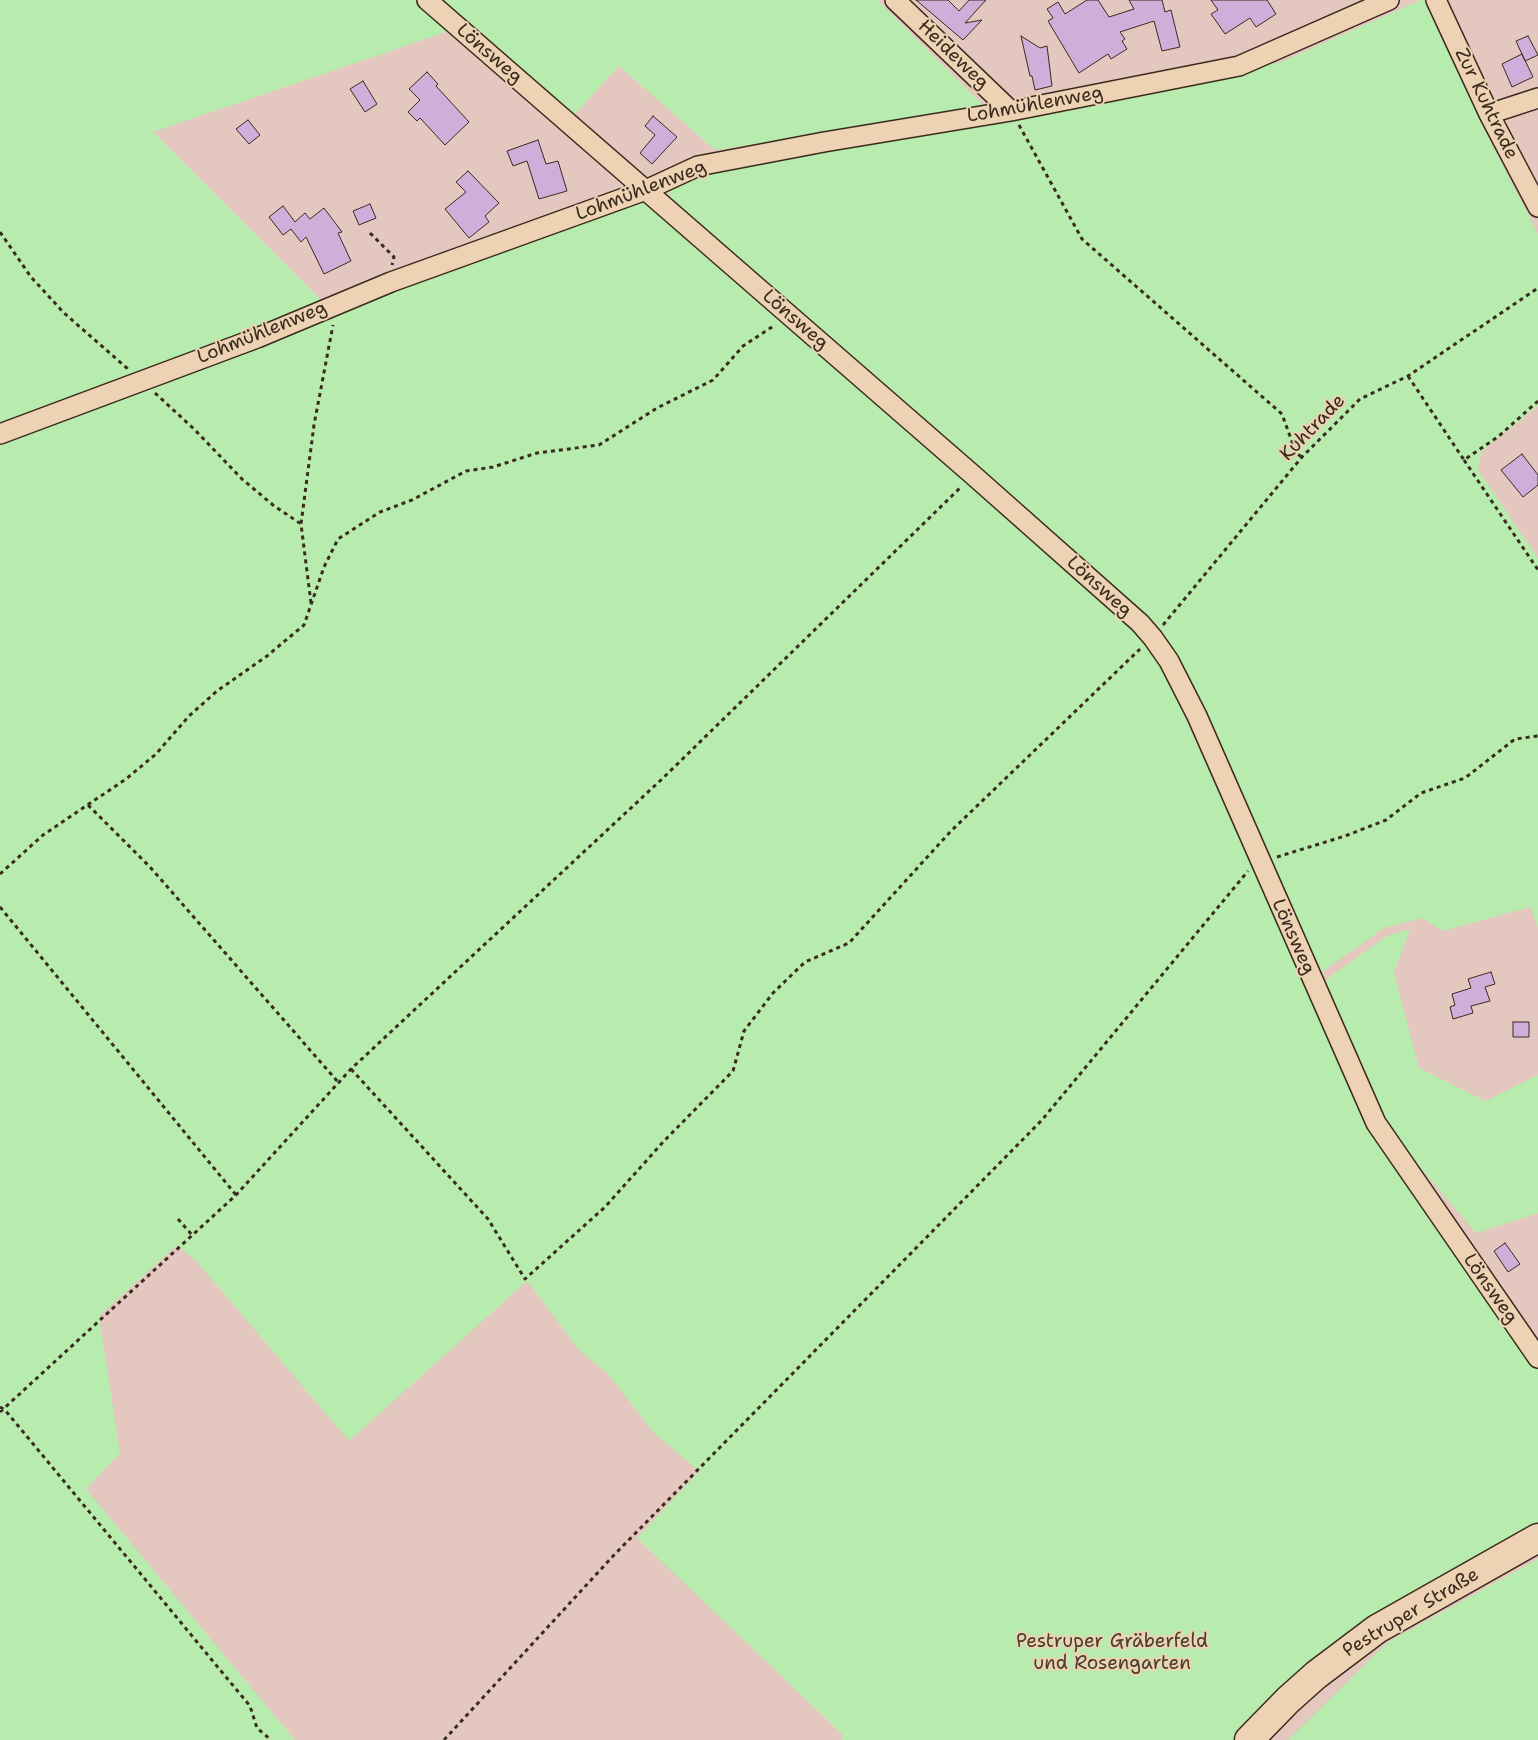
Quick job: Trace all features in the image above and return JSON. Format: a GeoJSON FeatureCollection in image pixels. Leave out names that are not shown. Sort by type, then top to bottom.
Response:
{"type":"FeatureCollection","features":[{"type":"Feature","properties":{"kind":"street","name":"Lönsweg"},"geometry":{"type":"LineString","coordinates":[[427,0],[973,475],[1140,623],[1153,638],[1169,661],[1197,716],[1376,1123],[1538,1358]]}},
{"type":"Feature","properties":{"kind":"street","name":"Heideweg"},"geometry":{"type":"LineString","coordinates":[[895,0],[1011,111]]}},
{"type":"Feature","properties":{"kind":"street","name":"Lohmühlenweg"},"geometry":{"type":"LineString","coordinates":[[0,434],[257,338],[391,282],[646,190],[698,166],[824,142],[1011,111],[1239,66],[1388,0]]}},
{"type":"Feature","properties":{"kind":"street","name":"Zur Kuhtrade"},"geometry":{"type":"LineString","coordinates":[[1436,0],[1489,114],[1538,207]]}},
{"type":"Feature","properties":{"kind":"street"},"geometry":{"type":"LineString","coordinates":[[1489,114],[1538,98]]}},
{"type":"Feature","properties":{"kind":"street","name":"Pestruper Straße"},"geometry":{"type":"LineString","coordinates":[[1250,1740],[1288,1700],[1316,1675],[1377,1629],[1538,1538]]}},
{"type":"Feature","properties":{"kind":"path"},"geometry":{"type":"LineString","coordinates":[[1011,111],[1082,239],[1282,414],[1296,453],[1302,457]]}},
{"type":"Feature","properties":{"kind":"path"},"geometry":{"type":"LineString","coordinates":[[0,232],[31,277],[64,313],[194,429],[242,479],[273,506],[302,524]]}},
{"type":"Feature","properties":{"kind":"path"},"geometry":{"type":"LineString","coordinates":[[370,233],[394,257],[391,282]]}},
{"type":"Feature","properties":{"kind":"path","name":"Kuhtrade"},"geometry":{"type":"LineString","coordinates":[[352,1069],[488,1219],[525,1279],[605,1208],[664,1141],[733,1071],[744,1031],[773,993],[805,962],[849,943],[951,831],[1153,638],[1302,457],[1360,399],[1408,376],[1538,288]]}},
{"type":"Feature","properties":{"kind":"path"},"geometry":{"type":"LineString","coordinates":[[312,606],[302,524],[314,425],[337,303]]}},
{"type":"Feature","properties":{"kind":"path"},"geometry":{"type":"LineString","coordinates":[[0,874],[43,835],[126,779],[156,754],[189,716],[217,691],[267,656],[304,625],[324,567],[338,539],[380,512],[412,500],[466,472],[493,467],[537,453],[599,445],[657,408],[713,380],[743,346],[790,316]]}},
{"type":"Feature","properties":{"kind":"path"},"geometry":{"type":"LineString","coordinates":[[1408,376],[1538,570]]}},
{"type":"Feature","properties":{"kind":"path"},"geometry":{"type":"LineString","coordinates":[[1464,460],[1499,436],[1538,401]]}},
{"type":"Feature","properties":{"kind":"path"},"geometry":{"type":"LineString","coordinates":[[0,1412],[5,1410],[236,1195],[338,1082],[662,779],[973,475]]}},
{"type":"Feature","properties":{"kind":"path"},"geometry":{"type":"LineString","coordinates":[[444,1740],[614,1555],[1042,1120],[1258,858],[1271,859],[1345,836],[1386,820],[1421,793],[1465,778],[1515,739],[1538,736]]}},
{"type":"Feature","properties":{"kind":"path"},"geometry":{"type":"LineString","coordinates":[[88,806],[150,867],[338,1082]]}},
{"type":"Feature","properties":{"kind":"path"},"geometry":{"type":"LineString","coordinates":[[0,907],[236,1195]]}},
{"type":"Feature","properties":{"kind":"path"},"geometry":{"type":"LineString","coordinates":[[178,1219],[192,1235]]}},
{"type":"Feature","properties":{"kind":"path"},"geometry":{"type":"LineString","coordinates":[[0,1407],[5,1410],[250,1706],[257,1728],[271,1740]]}},
{"type":"Feature","properties":{"kind":"green space"},"geometry":{"type":"Polygon","coordinates":[[[0,0],[418,0],[452,30],[153,132],[323,302],[0,423],[0,0]]]}},
{"type":"Feature","properties":{"kind":"green space"},"geometry":{"type":"Polygon","coordinates":[[[439,0],[877,0],[987,109],[715,150],[619,66],[574,115],[439,0]]]}},
{"type":"Feature","properties":{"kind":"green space"},"geometry":{"type":"Polygon","coordinates":[[[1424,0],[1481,123],[1538,234],[1538,406],[1481,452],[1478,470],[1538,558],[1538,928],[1530,907],[1443,931],[1423,918],[1384,928],[1316,976],[1201,711],[1154,621],[671,201],[668,189],[707,174],[1213,80],[1283,61],[1424,0]]]}},
{"type":"Feature","properties":{"kind":"green space","name":"Pestruper Gräberfeld und Rosengarten"},"geometry":{"type":"Polygon","coordinates":[[[645,201],[1129,621],[1162,666],[1369,1126],[1538,1367],[1538,1528],[1237,1740],[842,1740],[844,1736],[637,1538],[699,1471],[654,1433],[607,1373],[580,1351],[527,1281],[349,1441],[198,1263],[177,1245],[99,1316],[120,1453],[86,1489],[295,1740],[0,1740],[0,441],[454,266],[645,201]]]}},
{"type":"Feature","properties":{"kind":"green space"},"geometry":{"type":"Polygon","coordinates":[[[1410,929],[1394,973],[1419,1068],[1485,1101],[1538,1075],[1538,1213],[1476,1233],[1381,1121],[1320,984],[1387,936],[1410,929]]]}},
{"type":"Feature","properties":{"kind":"green space"},"geometry":{"type":"Polygon","coordinates":[[[1538,1559],[1538,1740],[1288,1740],[1388,1642],[1538,1559]]]}},
{"type":"Feature","properties":{"kind":"building"},"geometry":{"type":"Polygon","coordinates":[[[916,0],[948,0],[959,11],[969,0],[986,0],[965,23],[982,20],[963,40],[916,0]]]}},
{"type":"Feature","properties":{"kind":"building"},"geometry":{"type":"Polygon","coordinates":[[[1087,0],[1098,0],[1109,17],[1134,9],[1129,0],[1162,0],[1165,12],[1171,10],[1180,47],[1162,51],[1154,21],[1120,32],[1125,39],[1122,41],[1127,49],[1111,59],[1108,54],[1079,73],[1048,21],[1053,18],[1047,9],[1058,2],[1065,14],[1087,0]]]}},
{"type":"Feature","properties":{"kind":"building"},"geometry":{"type":"Polygon","coordinates":[[[1211,0],[1267,0],[1276,14],[1256,27],[1250,18],[1225,34],[1211,14],[1218,10],[1211,0]]]}},
{"type":"Feature","properties":{"kind":"building"},"geometry":{"type":"Polygon","coordinates":[[[1021,36],[1040,48],[1047,46],[1052,86],[1035,90],[1021,36]]]}},
{"type":"Feature","properties":{"kind":"building"},"geometry":{"type":"Polygon","coordinates":[[[1528,36],[1538,55],[1525,61],[1516,41],[1528,36]]]}},
{"type":"Feature","properties":{"kind":"building"},"geometry":{"type":"Polygon","coordinates":[[[1522,54],[1533,77],[1512,87],[1502,64],[1522,54]]]}},
{"type":"Feature","properties":{"kind":"building"},"geometry":{"type":"Polygon","coordinates":[[[427,72],[438,84],[436,86],[469,122],[445,145],[420,118],[417,121],[408,112],[420,100],[409,89],[427,72]]]}},
{"type":"Feature","properties":{"kind":"building"},"geometry":{"type":"Polygon","coordinates":[[[363,81],[377,104],[365,112],[350,89],[363,81]]]}},
{"type":"Feature","properties":{"kind":"building"},"geometry":{"type":"Polygon","coordinates":[[[653,116],[677,137],[652,164],[640,153],[655,135],[645,126],[653,116]]]}},
{"type":"Feature","properties":{"kind":"building"},"geometry":{"type":"Polygon","coordinates":[[[248,120],[260,135],[249,144],[236,129],[248,120]]]}},
{"type":"Feature","properties":{"kind":"building"},"geometry":{"type":"Polygon","coordinates":[[[538,140],[546,164],[558,161],[567,191],[539,199],[527,161],[513,166],[507,151],[538,140]]]}},
{"type":"Feature","properties":{"kind":"building"},"geometry":{"type":"Polygon","coordinates":[[[468,171],[499,203],[485,216],[489,222],[469,238],[445,209],[466,192],[456,182],[468,171]]]}},
{"type":"Feature","properties":{"kind":"building"},"geometry":{"type":"Polygon","coordinates":[[[370,204],[376,218],[359,225],[353,211],[370,204]]]}},
{"type":"Feature","properties":{"kind":"building"},"geometry":{"type":"Polygon","coordinates":[[[283,206],[295,222],[305,213],[310,219],[324,208],[342,232],[338,233],[351,261],[324,274],[306,237],[301,242],[291,229],[283,235],[269,217],[283,206]]]}},
{"type":"Feature","properties":{"kind":"building"},"geometry":{"type":"Polygon","coordinates":[[[1522,454],[1538,475],[1538,485],[1523,497],[1501,470],[1522,454]]]}},
{"type":"Feature","properties":{"kind":"building"},"geometry":{"type":"Polygon","coordinates":[[[1491,972],[1495,984],[1485,987],[1490,1001],[1471,1006],[1473,1013],[1453,1019],[1450,1007],[1455,1005],[1452,994],[1471,988],[1468,979],[1491,972]]]}},
{"type":"Feature","properties":{"kind":"building"},"geometry":{"type":"Polygon","coordinates":[[[1513,1022],[1529,1022],[1529,1037],[1513,1037],[1513,1022]]]}},
{"type":"Feature","properties":{"kind":"building"},"geometry":{"type":"Polygon","coordinates":[[[1505,1243],[1520,1264],[1508,1272],[1494,1251],[1505,1243]]]}}]}
